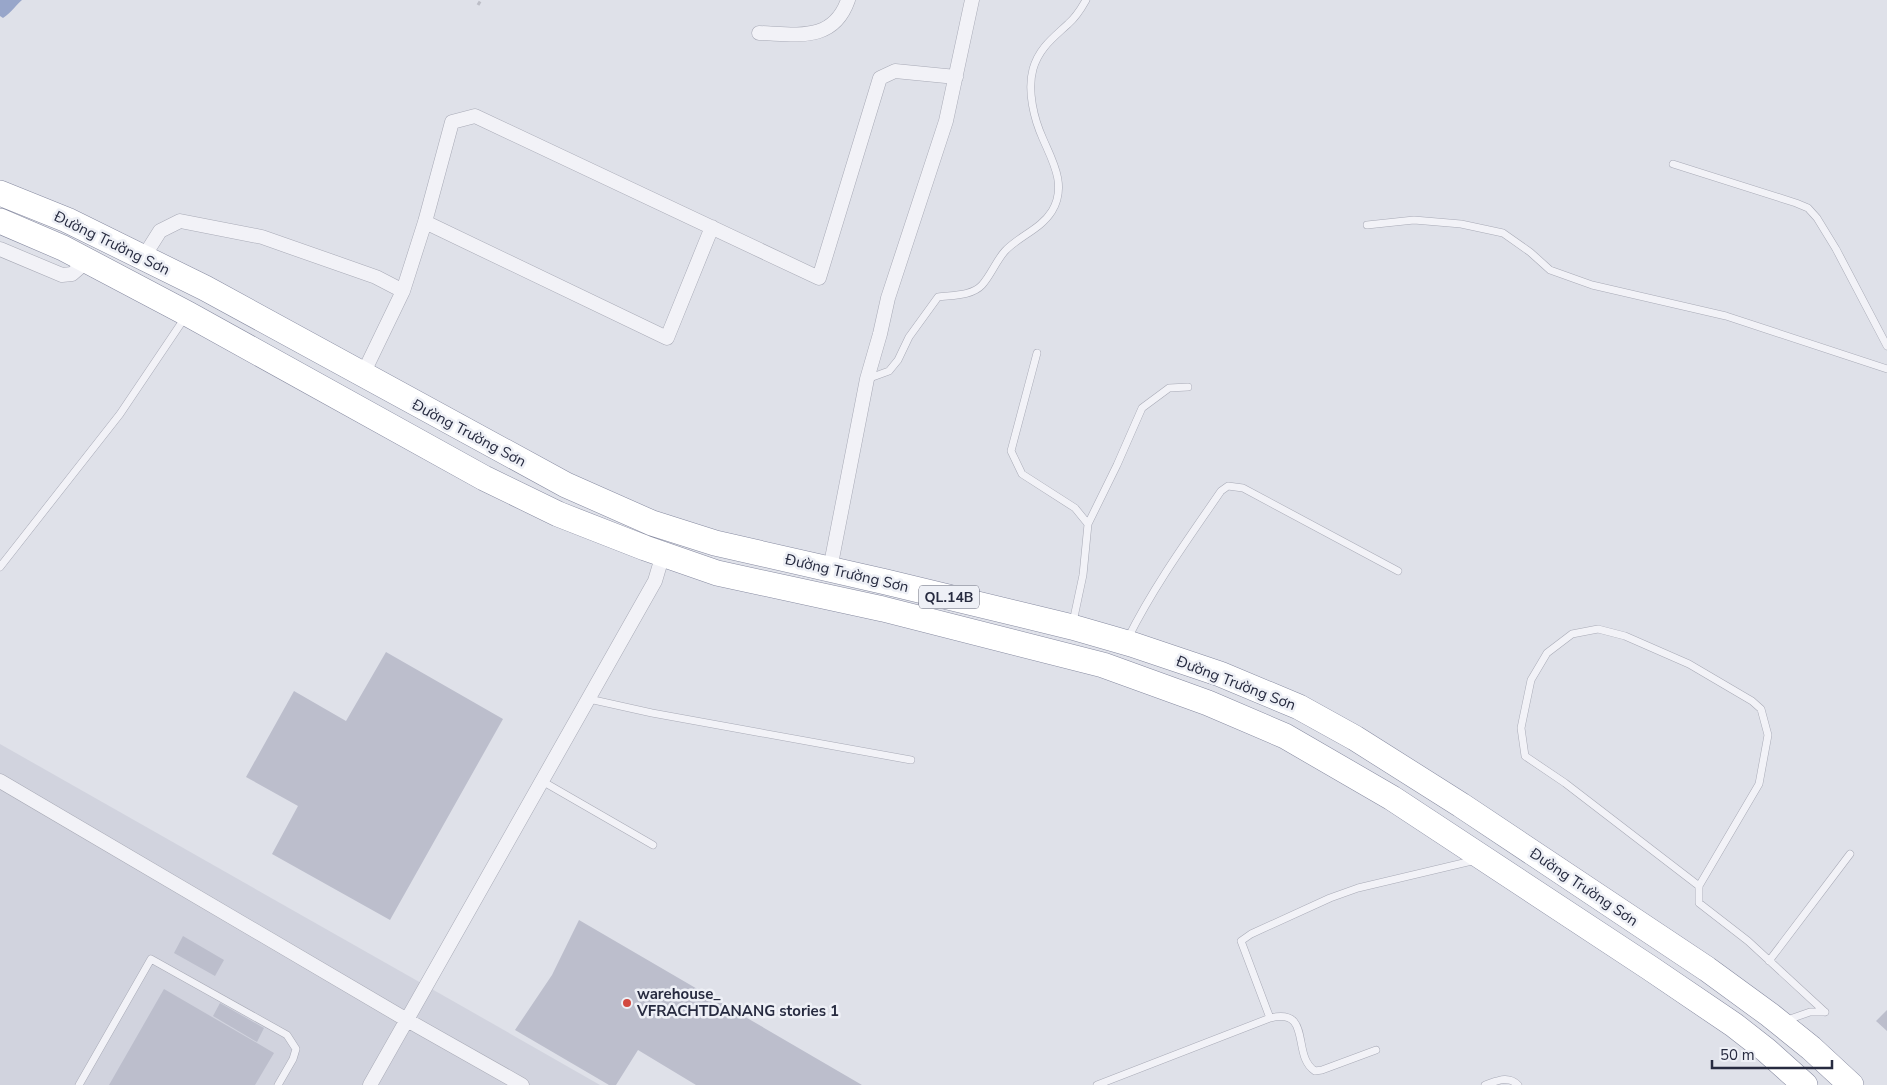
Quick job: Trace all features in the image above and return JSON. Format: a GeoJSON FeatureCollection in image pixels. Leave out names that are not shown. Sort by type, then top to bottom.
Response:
{"type":"FeatureCollection","features":[{"type":"Feature","properties":{"kind":"highway","name":"Đường Trường Sơn"},"geometry":{"type":"LineString","coordinates":[[0,193],[67,220],[293,335],[362,376],[566,486],[652,522],[715,542],[830,568],[1126,642],[1220,674],[1298,707],[1354,738],[1462,804],[1707,969],[1780,1023],[1811,1048],[1851,1085]]}},
{"type":"Feature","properties":{"kind":"highway","name":"Đường Trường Sơn"},"geometry":{"type":"LineString","coordinates":[[0,222],[63,248],[188,314],[484,478],[558,514],[717,573],[892,611],[1103,665],[1160,684],[1285,736],[1392,798],[1734,1026],[1766,1050],[1805,1085]]}},
{"type":"Feature","properties":{"kind":"street"},"geometry":{"type":"LineString","coordinates":[[759,33],[813,34],[834,24],[848,0]]}},
{"type":"Feature","properties":{"kind":"street"},"geometry":{"type":"LineString","coordinates":[[830,568],[866,379],[880,334],[888,298],[946,121],[972,0]]}},
{"type":"Feature","properties":{"kind":"street"},"geometry":{"type":"LineString","coordinates":[[362,376],[402,291],[425,222],[452,122],[475,116],[819,278],[880,78],[895,72],[956,77]]}},
{"type":"Feature","properties":{"kind":"street"},"geometry":{"type":"LineString","coordinates":[[143,258],[160,231],[180,222],[262,237],[376,277],[402,291]]}},
{"type":"Feature","properties":{"kind":"street"},"geometry":{"type":"LineString","coordinates":[[425,222],[667,338],[712,227]]}},
{"type":"Feature","properties":{"kind":"street"},"geometry":{"type":"LineString","coordinates":[[0,249],[62,275],[72,274],[87,261]]}},
{"type":"Feature","properties":{"kind":"street"},"geometry":{"type":"LineString","coordinates":[[370,1085],[655,581],[663,554]]}},
{"type":"Feature","properties":{"kind":"street"},"geometry":{"type":"LineString","coordinates":[[0,781],[407,1020],[522,1085]]}},
{"type":"Feature","properties":{"kind":"lane"},"geometry":{"type":"LineString","coordinates":[[866,379],[889,371],[898,360],[909,337],[938,297],[974,291],[982,285],[998,259],[1007,249],[1032,230],[1052,211],[1057,200],[1059,179],[1056,165],[1043,140],[1035,114],[1032,101],[1032,70],[1045,45],[1068,24],[1086,0]]}},
{"type":"Feature","properties":{"kind":"lane"},"geometry":{"type":"LineString","coordinates":[[1674,164],[1808,208],[1817,218],[1836,249],[1887,346]]}},
{"type":"Feature","properties":{"kind":"lane"},"geometry":{"type":"LineString","coordinates":[[1367,225],[1414,220],[1461,224],[1503,233],[1530,252],[1550,270],[1592,285],[1726,316],[1887,369]]}},
{"type":"Feature","properties":{"kind":"lane"},"geometry":{"type":"LineString","coordinates":[[0,567],[120,414],[188,314]]}},
{"type":"Feature","properties":{"kind":"lane"},"geometry":{"type":"LineString","coordinates":[[1037,353],[1011,451],[1022,474],[1075,508],[1088,524]]}},
{"type":"Feature","properties":{"kind":"lane"},"geometry":{"type":"LineString","coordinates":[[1072,627],[1083,575],[1088,524],[1142,408],[1169,388],[1188,387]]}},
{"type":"Feature","properties":{"kind":"lane"},"geometry":{"type":"LineString","coordinates":[[1126,642],[1162,576],[1221,491],[1228,486],[1243,488],[1398,571]]}},
{"type":"Feature","properties":{"kind":"lane"},"geometry":{"type":"LineString","coordinates":[[1699,886],[1565,784],[1525,756],[1521,728],[1531,680],[1547,653],[1572,634],[1598,629],[1625,636],[1689,664],[1752,701],[1761,709],[1768,735],[1759,784],[1699,886],[1699,904],[1748,941],[1825,1012],[1810,1012],[1780,1023]]}},
{"type":"Feature","properties":{"kind":"lane"},"geometry":{"type":"LineString","coordinates":[[588,699],[652,713],[911,760]]}},
{"type":"Feature","properties":{"kind":"lane"},"geometry":{"type":"LineString","coordinates":[[542,781],[653,844]]}},
{"type":"Feature","properties":{"kind":"lane"},"geometry":{"type":"LineString","coordinates":[[1769,960],[1850,854]]}},
{"type":"Feature","properties":{"kind":"lane"},"geometry":{"type":"LineString","coordinates":[[1270,1018],[1241,941],[1251,934],[1330,898],[1358,888],[1483,858]]}},
{"type":"Feature","properties":{"kind":"lane"},"geometry":{"type":"LineString","coordinates":[[79,1085],[151,959],[287,1035],[296,1048],[293,1059],[278,1085]]}},
{"type":"Feature","properties":{"kind":"lane"},"geometry":{"type":"LineString","coordinates":[[1097,1085],[1270,1018],[1282,1016],[1295,1023],[1300,1033],[1301,1046],[1309,1065],[1315,1071],[1376,1050]]}},
{"type":"Feature","properties":{"kind":"lane"},"geometry":{"type":"LineString","coordinates":[[1485,1085],[1501,1079],[1508,1079],[1518,1085]]}},
{"type":"Feature","properties":{"kind":"path"},"geometry":{"type":"LineString","coordinates":[[478,5],[480,0]]}},
{"type":"Feature","properties":{"kind":"shaded area"},"geometry":{"type":"Polygon","coordinates":[[[0,744],[467,1009],[600,1085],[0,1085],[0,744]]]}},
{"type":"Feature","properties":{"kind":"water"},"geometry":{"type":"Polygon","coordinates":[[[0,0],[22,0],[3,18],[0,16],[0,0]]]}},
{"type":"Feature","properties":{"kind":"building"},"geometry":{"type":"Polygon","coordinates":[[[386,652],[503,719],[390,920],[272,854],[298,806],[246,777],[294,691],[346,721],[386,652]]]}},
{"type":"Feature","properties":{"kind":"building","name":"warehouse_ VFRACHTDANANG stories 1"},"geometry":{"type":"Polygon","coordinates":[[[579,920],[862,1085],[696,1085],[638,1050],[616,1085],[609,1085],[515,1030],[552,975],[579,920]]]}},
{"type":"Feature","properties":{"kind":"building"},"geometry":{"type":"Polygon","coordinates":[[[183,936],[224,960],[215,976],[174,953],[183,936]]]}},
{"type":"Feature","properties":{"kind":"building"},"geometry":{"type":"Polygon","coordinates":[[[164,989],[274,1053],[255,1085],[109,1085],[164,989]]]}},
{"type":"Feature","properties":{"kind":"building"},"geometry":{"type":"Polygon","coordinates":[[[220,1003],[264,1028],[257,1042],[213,1016],[220,1003]]]}},
{"type":"Feature","properties":{"kind":"building"},"geometry":{"type":"Polygon","coordinates":[[[1887,1010],[1887,1031],[1876,1021],[1887,1010]]]}},
{"type":"Feature","properties":{"kind":"place","name":"warehouse_ VFRACHTDANANG stories 1"},"geometry":{"type":"Point","coordinates":[627,1003]}}]}
